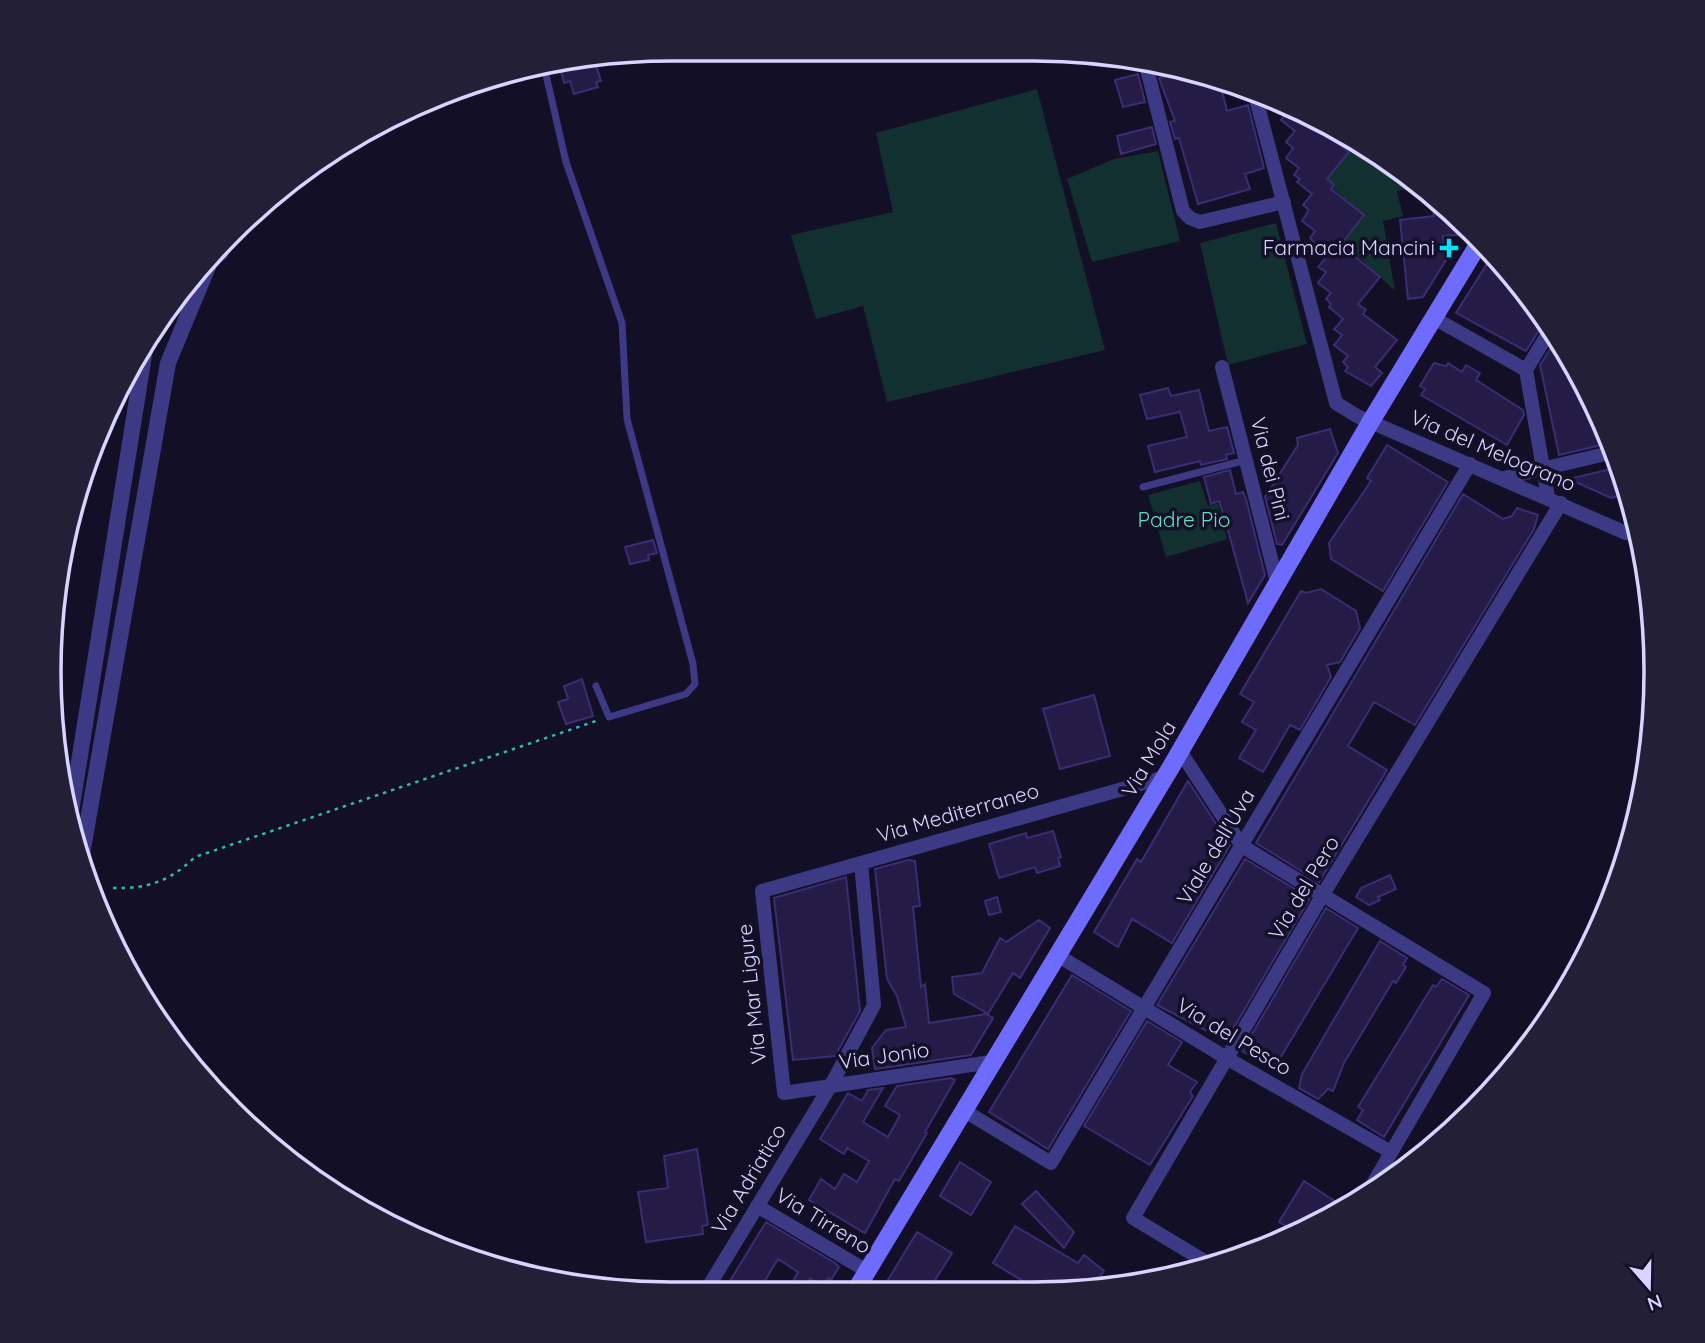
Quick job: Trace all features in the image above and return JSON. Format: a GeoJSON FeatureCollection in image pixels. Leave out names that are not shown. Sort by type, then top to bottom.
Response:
{"type":"FeatureCollection","features":[{"type":"Feature","properties":{"kind":"main road","name":"Via Mola"},"geometry":{"type":"LineString","coordinates":[[860,1282],[1180,751],[1371,421],[1475,250]]}},
{"type":"Feature","properties":{"kind":"street"},"geometry":{"type":"LineString","coordinates":[[1148,72],[1183,211],[1190,218],[1200,222],[1284,202]]}},
{"type":"Feature","properties":{"kind":"street","name":"Via del Melograno"},"geometry":{"type":"LineString","coordinates":[[1257,104],[1336,403],[1371,421],[1627,533]]}},
{"type":"Feature","properties":{"kind":"street"},"geometry":{"type":"LineString","coordinates":[[85,838],[168,363],[199,285]]}},
{"type":"Feature","properties":{"kind":"street"},"geometry":{"type":"LineString","coordinates":[[1434,318],[1526,370]]}},
{"type":"Feature","properties":{"kind":"street"},"geometry":{"type":"LineString","coordinates":[[1545,339],[1526,370],[1544,469],[1555,500]]}},
{"type":"Feature","properties":{"kind":"street","name":"Via dei Pini"},"geometry":{"type":"LineString","coordinates":[[1222,367],[1277,582]]}},
{"type":"Feature","properties":{"kind":"street"},"geometry":{"type":"LineString","coordinates":[[74,794],[142,368]]}},
{"type":"Feature","properties":{"kind":"street"},"geometry":{"type":"LineString","coordinates":[[1504,478],[1603,455]]}},
{"type":"Feature","properties":{"kind":"street","name":"Viale dell'Uva"},"geometry":{"type":"LineString","coordinates":[[964,1110],[1051,1163],[1470,464]]}},
{"type":"Feature","properties":{"kind":"street","name":"Via del Pero"},"geometry":{"type":"LineString","coordinates":[[1200,1258],[1133,1218],[1555,500]]}},
{"type":"Feature","properties":{"kind":"street"},"geometry":{"type":"LineString","coordinates":[[1180,751],[1242,846],[1483,993],[1378,1175]]}},
{"type":"Feature","properties":{"kind":"street","name":"Via Mediterraneo"},"geometry":{"type":"LineString","coordinates":[[762,891],[1165,776]]}},
{"type":"Feature","properties":{"kind":"street","name":"Via Adriatico"},"geometry":{"type":"LineString","coordinates":[[711,1282],[831,1085],[874,1005],[861,863]]}},
{"type":"Feature","properties":{"kind":"street","name":"Via Mar Ligure"},"geometry":{"type":"LineString","coordinates":[[762,891],[784,1093]]}},
{"type":"Feature","properties":{"kind":"street","name":"Via del Pesco"},"geometry":{"type":"LineString","coordinates":[[1057,955],[1228,1059],[1391,1152]]}},
{"type":"Feature","properties":{"kind":"street","name":"Via Jonio"},"geometry":{"type":"LineString","coordinates":[[784,1093],[991,1062]]}},
{"type":"Feature","properties":{"kind":"street","name":"Via Tirreno"},"geometry":{"type":"LineString","coordinates":[[757,1206],[867,1271]]}},
{"type":"Feature","properties":{"kind":"lane"},"geometry":{"type":"LineString","coordinates":[[546,74],[566,162],[622,323],[627,419],[693,664],[695,684],[685,694],[609,717],[596,686]]}},
{"type":"Feature","properties":{"kind":"lane"},"geometry":{"type":"LineString","coordinates":[[1143,486],[1246,460]]}},
{"type":"Feature","properties":{"kind":"path"},"geometry":{"type":"LineString","coordinates":[[113,888],[135,889],[165,880],[176,876],[195,857],[609,717]]}},
{"type":"Feature","properties":{"kind":"green space"},"geometry":{"type":"Polygon","coordinates":[[[1037,89],[1105,350],[887,402],[863,306],[816,319],[791,235],[893,212],[876,133],[1037,89]]]}},
{"type":"Feature","properties":{"kind":"green space"},"geometry":{"type":"Polygon","coordinates":[[[1349,149],[1407,189],[1397,191],[1403,216],[1383,221],[1395,291],[1342,241],[1360,212],[1323,179],[1349,149]]]}},
{"type":"Feature","properties":{"kind":"green space"},"geometry":{"type":"Polygon","coordinates":[[[1158,151],[1180,241],[1092,262],[1067,179],[1114,159],[1158,151]]]}},
{"type":"Feature","properties":{"kind":"green space"},"geometry":{"type":"Polygon","coordinates":[[[1276,223],[1307,344],[1228,365],[1200,243],[1276,223]]]}},
{"type":"Feature","properties":{"kind":"green space","name":"Padre Pio"},"geometry":{"type":"Polygon","coordinates":[[[1200,481],[1208,506],[1218,504],[1227,539],[1166,557],[1148,495],[1200,481]]]}},
{"type":"Feature","properties":{"kind":"building"},"geometry":{"type":"Polygon","coordinates":[[[596,66],[601,81],[596,82],[598,87],[574,94],[570,81],[564,83],[561,71],[596,66]]]}},
{"type":"Feature","properties":{"kind":"building"},"geometry":{"type":"Polygon","coordinates":[[[1138,74],[1145,102],[1123,107],[1115,80],[1138,74]]]}},
{"type":"Feature","properties":{"kind":"building"},"geometry":{"type":"Polygon","coordinates":[[[1166,76],[1222,92],[1227,111],[1248,105],[1264,168],[1245,174],[1250,189],[1198,204],[1179,138],[1175,139],[1170,122],[1175,121],[1159,78],[1166,76]]]}},
{"type":"Feature","properties":{"kind":"building"},"geometry":{"type":"Polygon","coordinates":[[[1284,116],[1303,124],[1349,152],[1327,179],[1334,185],[1331,189],[1364,215],[1343,242],[1350,248],[1348,251],[1380,277],[1358,304],[1366,310],[1363,314],[1397,340],[1375,367],[1382,373],[1371,386],[1345,371],[1348,367],[1343,362],[1348,356],[1334,345],[1342,335],[1334,329],[1343,319],[1329,307],[1331,304],[1326,299],[1331,293],[1318,283],[1326,272],[1318,267],[1327,256],[1310,238],[1315,231],[1302,221],[1309,210],[1303,205],[1312,194],[1297,182],[1300,179],[1294,175],[1299,168],[1286,158],[1293,148],[1286,142],[1295,131],[1281,120],[1284,116]]]}},
{"type":"Feature","properties":{"kind":"building"},"geometry":{"type":"Polygon","coordinates":[[[1152,127],[1156,144],[1121,154],[1117,136],[1152,127]]]}},
{"type":"Feature","properties":{"kind":"building"},"geometry":{"type":"Polygon","coordinates":[[[1433,211],[1457,235],[1443,236],[1446,260],[1423,297],[1408,299],[1400,220],[1434,216],[1433,211]]]}},
{"type":"Feature","properties":{"kind":"building"},"geometry":{"type":"Polygon","coordinates":[[[1487,264],[1539,330],[1526,351],[1456,313],[1487,264]]]}},
{"type":"Feature","properties":{"kind":"building"},"geometry":{"type":"Polygon","coordinates":[[[1551,348],[1581,402],[1600,445],[1559,455],[1540,365],[1551,348]]]}},
{"type":"Feature","properties":{"kind":"building"},"geometry":{"type":"Polygon","coordinates":[[[1434,363],[1446,366],[1448,363],[1462,372],[1466,365],[1480,373],[1476,380],[1523,410],[1524,415],[1507,445],[1421,395],[1425,389],[1420,386],[1434,363]]]}},
{"type":"Feature","properties":{"kind":"building"},"geometry":{"type":"Polygon","coordinates":[[[1168,388],[1171,396],[1199,390],[1209,431],[1227,427],[1234,453],[1226,455],[1227,459],[1201,465],[1200,461],[1155,472],[1148,446],[1187,437],[1180,412],[1147,419],[1140,395],[1168,388]]]}},
{"type":"Feature","properties":{"kind":"building"},"geometry":{"type":"Polygon","coordinates":[[[1330,429],[1338,453],[1282,545],[1277,544],[1265,497],[1298,445],[1297,438],[1330,429]]]}},
{"type":"Feature","properties":{"kind":"building"},"geometry":{"type":"Polygon","coordinates":[[[1387,445],[1448,482],[1383,591],[1331,559],[1329,543],[1371,481],[1367,478],[1387,445]]]}},
{"type":"Feature","properties":{"kind":"building"},"geometry":{"type":"Polygon","coordinates":[[[1609,469],[1618,496],[1611,498],[1569,479],[1609,469]]]}},
{"type":"Feature","properties":{"kind":"building"},"geometry":{"type":"Polygon","coordinates":[[[1230,470],[1236,494],[1243,492],[1246,499],[1265,575],[1248,603],[1219,501],[1211,504],[1204,477],[1230,470]]]}},
{"type":"Feature","properties":{"kind":"building"},"geometry":{"type":"Polygon","coordinates":[[[1463,494],[1503,519],[1512,516],[1517,508],[1538,515],[1534,529],[1415,725],[1374,702],[1348,746],[1387,770],[1319,882],[1256,843],[1463,494]]]}},
{"type":"Feature","properties":{"kind":"building"},"geometry":{"type":"Polygon","coordinates":[[[653,540],[657,553],[648,555],[649,560],[630,564],[625,547],[653,540]]]}},
{"type":"Feature","properties":{"kind":"building"},"geometry":{"type":"Polygon","coordinates":[[[1321,589],[1356,611],[1360,628],[1340,662],[1327,665],[1331,677],[1300,730],[1290,725],[1263,772],[1239,758],[1256,730],[1242,722],[1254,702],[1240,694],[1301,591],[1306,593],[1321,589]]]}},
{"type":"Feature","properties":{"kind":"building"},"geometry":{"type":"Polygon","coordinates":[[[582,679],[593,716],[566,724],[558,702],[568,699],[564,686],[582,679]]]}},
{"type":"Feature","properties":{"kind":"building"},"geometry":{"type":"Polygon","coordinates":[[[1094,695],[1110,756],[1060,769],[1043,709],[1094,695]]]}},
{"type":"Feature","properties":{"kind":"building"},"geometry":{"type":"Polygon","coordinates":[[[1188,781],[1230,845],[1172,943],[1132,919],[1118,947],[1094,932],[1137,859],[1141,862],[1188,781]]]}},
{"type":"Feature","properties":{"kind":"building"},"geometry":{"type":"Polygon","coordinates":[[[1053,831],[1061,857],[1058,858],[1060,866],[1037,873],[1035,867],[999,878],[989,844],[1026,833],[1027,838],[1053,831]]]}},
{"type":"Feature","properties":{"kind":"building"},"geometry":{"type":"Polygon","coordinates":[[[1245,859],[1310,898],[1226,1041],[1157,1005],[1245,859]]]}},
{"type":"Feature","properties":{"kind":"building"},"geometry":{"type":"Polygon","coordinates":[[[908,860],[915,861],[920,906],[913,907],[921,987],[925,984],[929,1023],[986,1014],[993,1018],[971,1055],[875,1069],[872,1048],[886,1030],[906,1027],[897,996],[887,979],[875,869],[908,860]]]}},
{"type":"Feature","properties":{"kind":"building"},"geometry":{"type":"Polygon","coordinates":[[[1390,875],[1396,889],[1378,897],[1380,900],[1369,905],[1356,897],[1361,888],[1390,875]]]}},
{"type":"Feature","properties":{"kind":"building"},"geometry":{"type":"Polygon","coordinates":[[[846,877],[860,1011],[835,1056],[793,1060],[774,898],[846,877]]]}},
{"type":"Feature","properties":{"kind":"building"},"geometry":{"type":"Polygon","coordinates":[[[997,897],[1001,912],[989,915],[985,901],[997,897]]]}},
{"type":"Feature","properties":{"kind":"building"},"geometry":{"type":"Polygon","coordinates":[[[1326,908],[1358,928],[1273,1070],[1242,1051],[1326,908]]]}},
{"type":"Feature","properties":{"kind":"building"},"geometry":{"type":"Polygon","coordinates":[[[1039,920],[1050,928],[1020,978],[1013,973],[988,1014],[954,994],[952,977],[982,973],[1000,938],[1006,942],[1039,920]]]}},
{"type":"Feature","properties":{"kind":"building"},"geometry":{"type":"Polygon","coordinates":[[[1380,941],[1407,958],[1403,965],[1406,967],[1396,983],[1393,981],[1344,1063],[1333,1091],[1328,1089],[1318,1099],[1299,1088],[1302,1074],[1380,941]]]}},
{"type":"Feature","properties":{"kind":"building"},"geometry":{"type":"Polygon","coordinates":[[[1072,975],[1131,1011],[1048,1149],[989,1112],[1072,975]]]}},
{"type":"Feature","properties":{"kind":"building"},"geometry":{"type":"Polygon","coordinates":[[[1442,979],[1469,995],[1384,1137],[1357,1120],[1363,1110],[1358,1107],[1433,985],[1436,987],[1442,979]]]}},
{"type":"Feature","properties":{"kind":"building"},"geometry":{"type":"Polygon","coordinates":[[[1147,1021],[1182,1042],[1168,1065],[1197,1082],[1190,1092],[1193,1096],[1150,1165],[1084,1126],[1147,1021]]]}},
{"type":"Feature","properties":{"kind":"building"},"geometry":{"type":"Polygon","coordinates":[[[951,1078],[955,1080],[925,1132],[927,1133],[899,1181],[895,1179],[865,1233],[809,1200],[821,1179],[835,1189],[844,1174],[857,1182],[869,1161],[847,1148],[844,1154],[820,1139],[848,1093],[862,1101],[868,1090],[883,1088],[863,1122],[888,1137],[900,1115],[885,1106],[897,1086],[951,1078]]]}},
{"type":"Feature","properties":{"kind":"building"},"geometry":{"type":"Polygon","coordinates":[[[697,1149],[708,1225],[702,1226],[703,1234],[646,1242],[638,1192],[668,1188],[664,1156],[697,1149]]]}},
{"type":"Feature","properties":{"kind":"building"},"geometry":{"type":"Polygon","coordinates":[[[960,1162],[991,1182],[971,1215],[940,1196],[960,1162]]]}},
{"type":"Feature","properties":{"kind":"building"},"geometry":{"type":"Polygon","coordinates":[[[1304,1181],[1336,1202],[1287,1226],[1279,1222],[1304,1181]]]}},
{"type":"Feature","properties":{"kind":"building"},"geometry":{"type":"Polygon","coordinates":[[[1036,1191],[1074,1232],[1064,1248],[1022,1204],[1036,1191]]]}},
{"type":"Feature","properties":{"kind":"building"},"geometry":{"type":"Polygon","coordinates":[[[766,1222],[839,1267],[831,1280],[828,1278],[826,1282],[810,1279],[808,1282],[793,1282],[798,1272],[778,1259],[764,1282],[729,1282],[766,1222]]]}},
{"type":"Feature","properties":{"kind":"building"},"geometry":{"type":"Polygon","coordinates":[[[1015,1226],[1078,1263],[1084,1255],[1104,1271],[1101,1278],[1025,1282],[993,1263],[1015,1226]]]}},
{"type":"Feature","properties":{"kind":"building"},"geometry":{"type":"Polygon","coordinates":[[[917,1232],[952,1253],[934,1282],[887,1282],[917,1232]]]}},
{"type":"Feature","properties":{"kind":"place","name":"Farmacia Mancini"},"geometry":{"type":"Point","coordinates":[1449,248]}}]}
